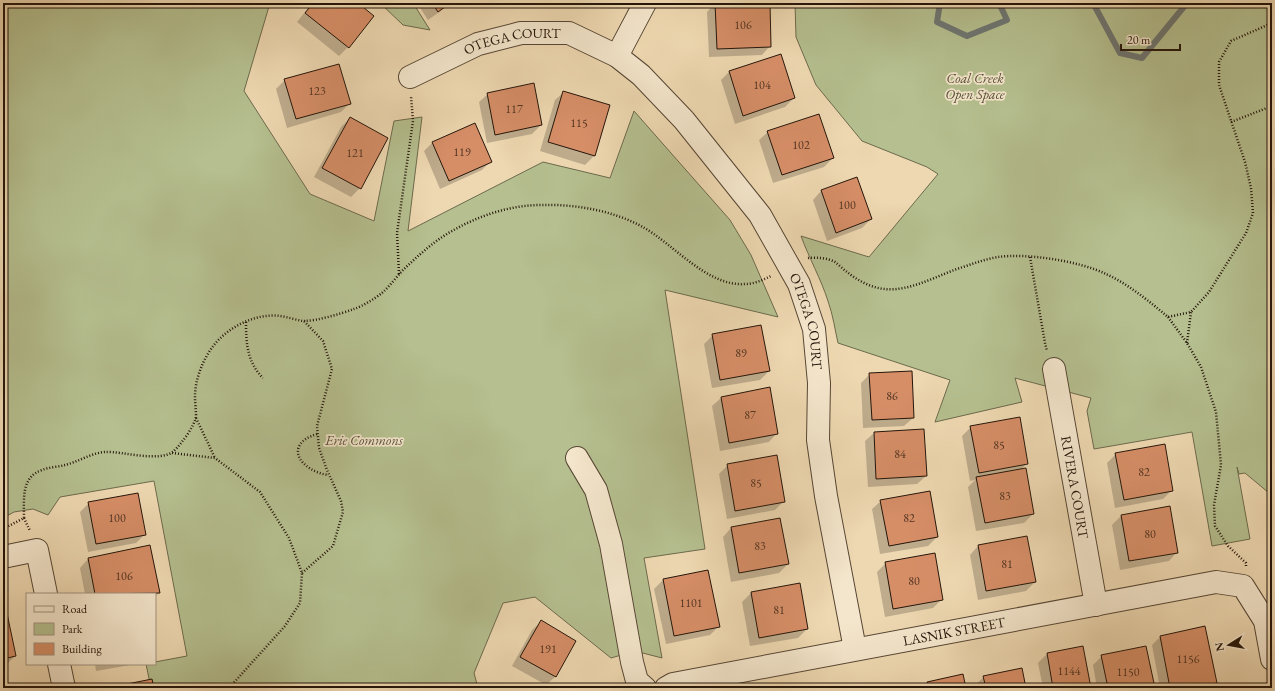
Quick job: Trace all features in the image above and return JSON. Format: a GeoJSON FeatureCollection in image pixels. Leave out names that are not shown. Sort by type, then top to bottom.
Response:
{"type":"FeatureCollection","features":[{"type":"Feature","properties":{"kind":"street"},"geometry":{"type":"LineString","coordinates":[[616,56],[645,3]]}},
{"type":"Feature","properties":{"kind":"street","name":"OTEGA COURT"},"geometry":{"type":"LineString","coordinates":[[410,77],[478,44],[522,33],[569,33],[616,56],[641,75],[684,120],[760,215],[799,284],[814,328],[818,384],[818,440],[826,496],[855,650]]}},
{"type":"Feature","properties":{"kind":"street","name":"RIVERA COURT"},"geometry":{"type":"LineString","coordinates":[[1054,370],[1096,605]]}},
{"type":"Feature","properties":{"kind":"street"},"geometry":{"type":"LineString","coordinates":[[576,458],[596,490],[611,544],[632,662],[637,681],[646,688]]}},
{"type":"Feature","properties":{"kind":"street"},"geometry":{"type":"LineString","coordinates":[[3,557],[37,550],[46,593]]}},
{"type":"Feature","properties":{"kind":"street","name":"LASNIK STREET"},"geometry":{"type":"LineString","coordinates":[[666,688],[673,684],[1216,582],[1243,586]]}},
{"type":"Feature","properties":{"kind":"street"},"geometry":{"type":"LineString","coordinates":[[1243,586],[1265,621],[1272,659]]}},
{"type":"Feature","properties":{"kind":"street"},"geometry":{"type":"LineString","coordinates":[[59,665],[64,688]]}},
{"type":"Feature","properties":{"kind":"path"},"geometry":{"type":"LineString","coordinates":[[1187,343],[1191,312],[1209,292],[1246,233],[1253,213],[1252,188],[1245,162],[1219,85],[1219,62],[1231,41],[1272,23]]}},
{"type":"Feature","properties":{"kind":"path"},"geometry":{"type":"LineString","coordinates":[[1231,122],[1272,106]]}},
{"type":"Feature","properties":{"kind":"path"},"geometry":{"type":"LineString","coordinates":[[399,274],[397,233],[413,121]]}},
{"type":"Feature","properties":{"kind":"path"},"geometry":{"type":"LineString","coordinates":[[229,688],[285,626],[300,603],[302,573],[288,538],[260,492],[215,458],[196,418],[196,383],[200,371],[214,344],[228,332],[246,321],[260,317],[278,316],[304,321],[330,316],[356,308],[382,292],[399,274],[429,247],[450,232],[469,222],[510,208],[540,204],[569,205],[606,212],[640,226],[670,246],[709,276],[722,282],[746,284],[772,276]]}},
{"type":"Feature","properties":{"kind":"path"},"geometry":{"type":"LineString","coordinates":[[804,260],[809,258],[835,262],[857,279],[884,289],[895,289],[918,283],[962,267],[1000,257],[1030,257],[1071,262],[1089,267],[1122,283],[1168,317],[1187,343],[1201,368],[1216,412],[1221,465],[1214,505],[1215,526],[1228,546],[1246,563],[1243,586]]}},
{"type":"Feature","properties":{"kind":"path"},"geometry":{"type":"LineString","coordinates":[[1030,257],[1045,343]]}},
{"type":"Feature","properties":{"kind":"path"},"geometry":{"type":"LineString","coordinates":[[1168,317],[1191,312]]}},
{"type":"Feature","properties":{"kind":"path"},"geometry":{"type":"LineString","coordinates":[[246,321],[247,347],[250,360],[257,372],[263,378]]}},
{"type":"Feature","properties":{"kind":"path"},"geometry":{"type":"LineString","coordinates":[[302,573],[333,546],[343,512],[341,502],[319,448],[317,426],[332,369],[323,341],[304,321]]}},
{"type":"Feature","properties":{"kind":"path"},"geometry":{"type":"LineString","coordinates":[[172,453],[186,437],[196,418]]}},
{"type":"Feature","properties":{"kind":"path"},"geometry":{"type":"LineString","coordinates":[[318,434],[308,437],[302,441],[299,447],[299,455],[302,463],[309,469],[318,474],[329,475]]}},
{"type":"Feature","properties":{"kind":"path"},"geometry":{"type":"LineString","coordinates":[[3,530],[24,518],[23,491],[27,481],[35,473],[44,469],[71,464],[97,453],[106,452],[141,457],[172,453],[215,458]]}},
{"type":"Feature","properties":{"kind":"green space","name":"Erie Commons"},"geometry":{"type":"Polygon","coordinates":[[[3,3],[270,3],[244,91],[310,194],[374,221],[394,121],[422,117],[408,231],[543,162],[610,178],[634,111],[730,220],[751,255],[778,317],[665,290],[705,549],[644,558],[662,658],[635,651],[611,658],[535,597],[503,603],[474,673],[478,688],[151,688],[146,665],[156,665],[156,662],[187,656],[154,481],[60,497],[48,515],[33,509],[14,512],[3,518],[3,3]]]}},
{"type":"Feature","properties":{"kind":"green space"},"geometry":{"type":"Polygon","coordinates":[[[380,3],[413,3],[430,30],[403,25],[380,3]]]}},
{"type":"Feature","properties":{"kind":"green space","name":"Coal Creek Open Space"},"geometry":{"type":"Polygon","coordinates":[[[795,3],[1272,3],[1272,502],[1269,493],[1245,473],[1239,474],[1237,467],[1250,539],[1212,546],[1192,432],[1094,449],[1087,411],[1091,398],[1015,378],[1022,402],[935,422],[950,380],[838,343],[828,301],[801,236],[869,257],[938,174],[927,167],[862,141],[816,85],[796,37],[795,3]]]}},
{"type":"Feature","properties":{"kind":"building"},"geometry":{"type":"Polygon","coordinates":[[[313,3],[358,3],[374,16],[349,48],[305,13],[313,3]]]}},
{"type":"Feature","properties":{"kind":"building"},"geometry":{"type":"Polygon","coordinates":[[[432,3],[450,3],[438,12],[432,3]]]}},
{"type":"Feature","properties":{"kind":"building"},"geometry":{"type":"Polygon","coordinates":[[[715,3],[770,3],[771,47],[717,49],[715,3]]]}},
{"type":"Feature","properties":{"kind":"building"},"geometry":{"type":"Polygon","coordinates":[[[781,54],[795,98],[743,116],[729,71],[781,54]]]}},
{"type":"Feature","properties":{"kind":"building"},"geometry":{"type":"Polygon","coordinates":[[[339,64],[351,104],[296,119],[284,79],[339,64]]]}},
{"type":"Feature","properties":{"kind":"building"},"geometry":{"type":"Polygon","coordinates":[[[534,83],[542,125],[495,135],[487,93],[534,83]]]}},
{"type":"Feature","properties":{"kind":"building"},"geometry":{"type":"Polygon","coordinates":[[[563,91],[610,105],[595,156],[548,142],[563,91]]]}},
{"type":"Feature","properties":{"kind":"building"},"geometry":{"type":"Polygon","coordinates":[[[819,114],[834,158],[782,175],[767,131],[819,114]]]}},
{"type":"Feature","properties":{"kind":"building"},"geometry":{"type":"Polygon","coordinates":[[[350,117],[388,138],[361,189],[322,168],[350,117]]]}},
{"type":"Feature","properties":{"kind":"building"},"geometry":{"type":"Polygon","coordinates":[[[475,123],[492,162],[449,181],[432,142],[475,123]]]}},
{"type":"Feature","properties":{"kind":"building"},"geometry":{"type":"Polygon","coordinates":[[[857,177],[872,219],[836,233],[821,190],[857,177]]]}},
{"type":"Feature","properties":{"kind":"building"},"geometry":{"type":"Polygon","coordinates":[[[761,325],[770,371],[720,380],[712,334],[761,325]]]}},
{"type":"Feature","properties":{"kind":"building"},"geometry":{"type":"Polygon","coordinates":[[[912,371],[914,418],[872,420],[869,373],[912,371]]]}},
{"type":"Feature","properties":{"kind":"building"},"geometry":{"type":"Polygon","coordinates":[[[770,387],[778,434],[729,443],[721,397],[770,387]]]}},
{"type":"Feature","properties":{"kind":"building"},"geometry":{"type":"Polygon","coordinates":[[[1020,417],[1028,464],[979,473],[970,426],[1020,417]]]}},
{"type":"Feature","properties":{"kind":"building"},"geometry":{"type":"Polygon","coordinates":[[[924,429],[927,476],[876,479],[874,432],[924,429]]]}},
{"type":"Feature","properties":{"kind":"building"},"geometry":{"type":"Polygon","coordinates":[[[1165,444],[1173,491],[1124,500],[1115,453],[1165,444]]]}},
{"type":"Feature","properties":{"kind":"building"},"geometry":{"type":"Polygon","coordinates":[[[777,455],[785,502],[735,511],[727,464],[777,455]]]}},
{"type":"Feature","properties":{"kind":"building"},"geometry":{"type":"Polygon","coordinates":[[[1026,468],[1034,514],[985,523],[976,477],[1026,468]]]}},
{"type":"Feature","properties":{"kind":"building"},"geometry":{"type":"Polygon","coordinates":[[[930,491],[938,537],[889,546],[880,500],[930,491]]]}},
{"type":"Feature","properties":{"kind":"building"},"geometry":{"type":"Polygon","coordinates":[[[138,493],[146,535],[96,544],[88,502],[138,493]]]}},
{"type":"Feature","properties":{"kind":"building"},"geometry":{"type":"Polygon","coordinates":[[[1170,506],[1178,553],[1129,561],[1121,515],[1170,506]]]}},
{"type":"Feature","properties":{"kind":"building"},"geometry":{"type":"Polygon","coordinates":[[[780,518],[789,564],[739,573],[731,527],[780,518]]]}},
{"type":"Feature","properties":{"kind":"building"},"geometry":{"type":"Polygon","coordinates":[[[1027,536],[1036,582],[986,591],[978,545],[1027,536]]]}},
{"type":"Feature","properties":{"kind":"building"},"geometry":{"type":"Polygon","coordinates":[[[150,545],[160,593],[95,593],[88,558],[150,545]]]}},
{"type":"Feature","properties":{"kind":"building"},"geometry":{"type":"Polygon","coordinates":[[[935,553],[943,600],[893,609],[885,562],[935,553]]]}},
{"type":"Feature","properties":{"kind":"building"},"geometry":{"type":"Polygon","coordinates":[[[708,570],[720,627],[674,636],[663,579],[708,570]]]}},
{"type":"Feature","properties":{"kind":"building"},"geometry":{"type":"Polygon","coordinates":[[[800,583],[808,629],[759,638],[751,592],[800,583]]]}},
{"type":"Feature","properties":{"kind":"building"},"geometry":{"type":"Polygon","coordinates":[[[3,604],[5,604],[16,656],[3,659],[3,604]]]}},
{"type":"Feature","properties":{"kind":"building"},"geometry":{"type":"Polygon","coordinates":[[[541,620],[576,641],[556,677],[520,657],[541,620]]]}},
{"type":"Feature","properties":{"kind":"building"},"geometry":{"type":"Polygon","coordinates":[[[1205,626],[1217,683],[1193,688],[1170,688],[1160,636],[1205,626]]]}},
{"type":"Feature","properties":{"kind":"building"},"geometry":{"type":"Polygon","coordinates":[[[1083,646],[1091,688],[1053,688],[1047,653],[1083,646]]]}},
{"type":"Feature","properties":{"kind":"building"},"geometry":{"type":"Polygon","coordinates":[[[1146,646],[1155,688],[1108,688],[1101,655],[1146,646]]]}},
{"type":"Feature","properties":{"kind":"building"},"geometry":{"type":"Polygon","coordinates":[[[1022,668],[1026,688],[986,688],[983,676],[1022,668]]]}},
{"type":"Feature","properties":{"kind":"building"},"geometry":{"type":"Polygon","coordinates":[[[963,674],[966,688],[928,688],[927,682],[963,674]]]}},
{"type":"Feature","properties":{"kind":"building"},"geometry":{"type":"Polygon","coordinates":[[[152,679],[154,688],[107,688],[152,679]]]}},
{"type":"Feature","properties":{"kind":"waterway"},"geometry":{"type":"LineString","coordinates":[[940,3],[937,22],[967,36],[1007,20],[999,3]]}},
{"type":"Feature","properties":{"kind":"waterway"},"geometry":{"type":"LineString","coordinates":[[1093,3],[1120,53],[1142,58],[1187,3]]}}]}
